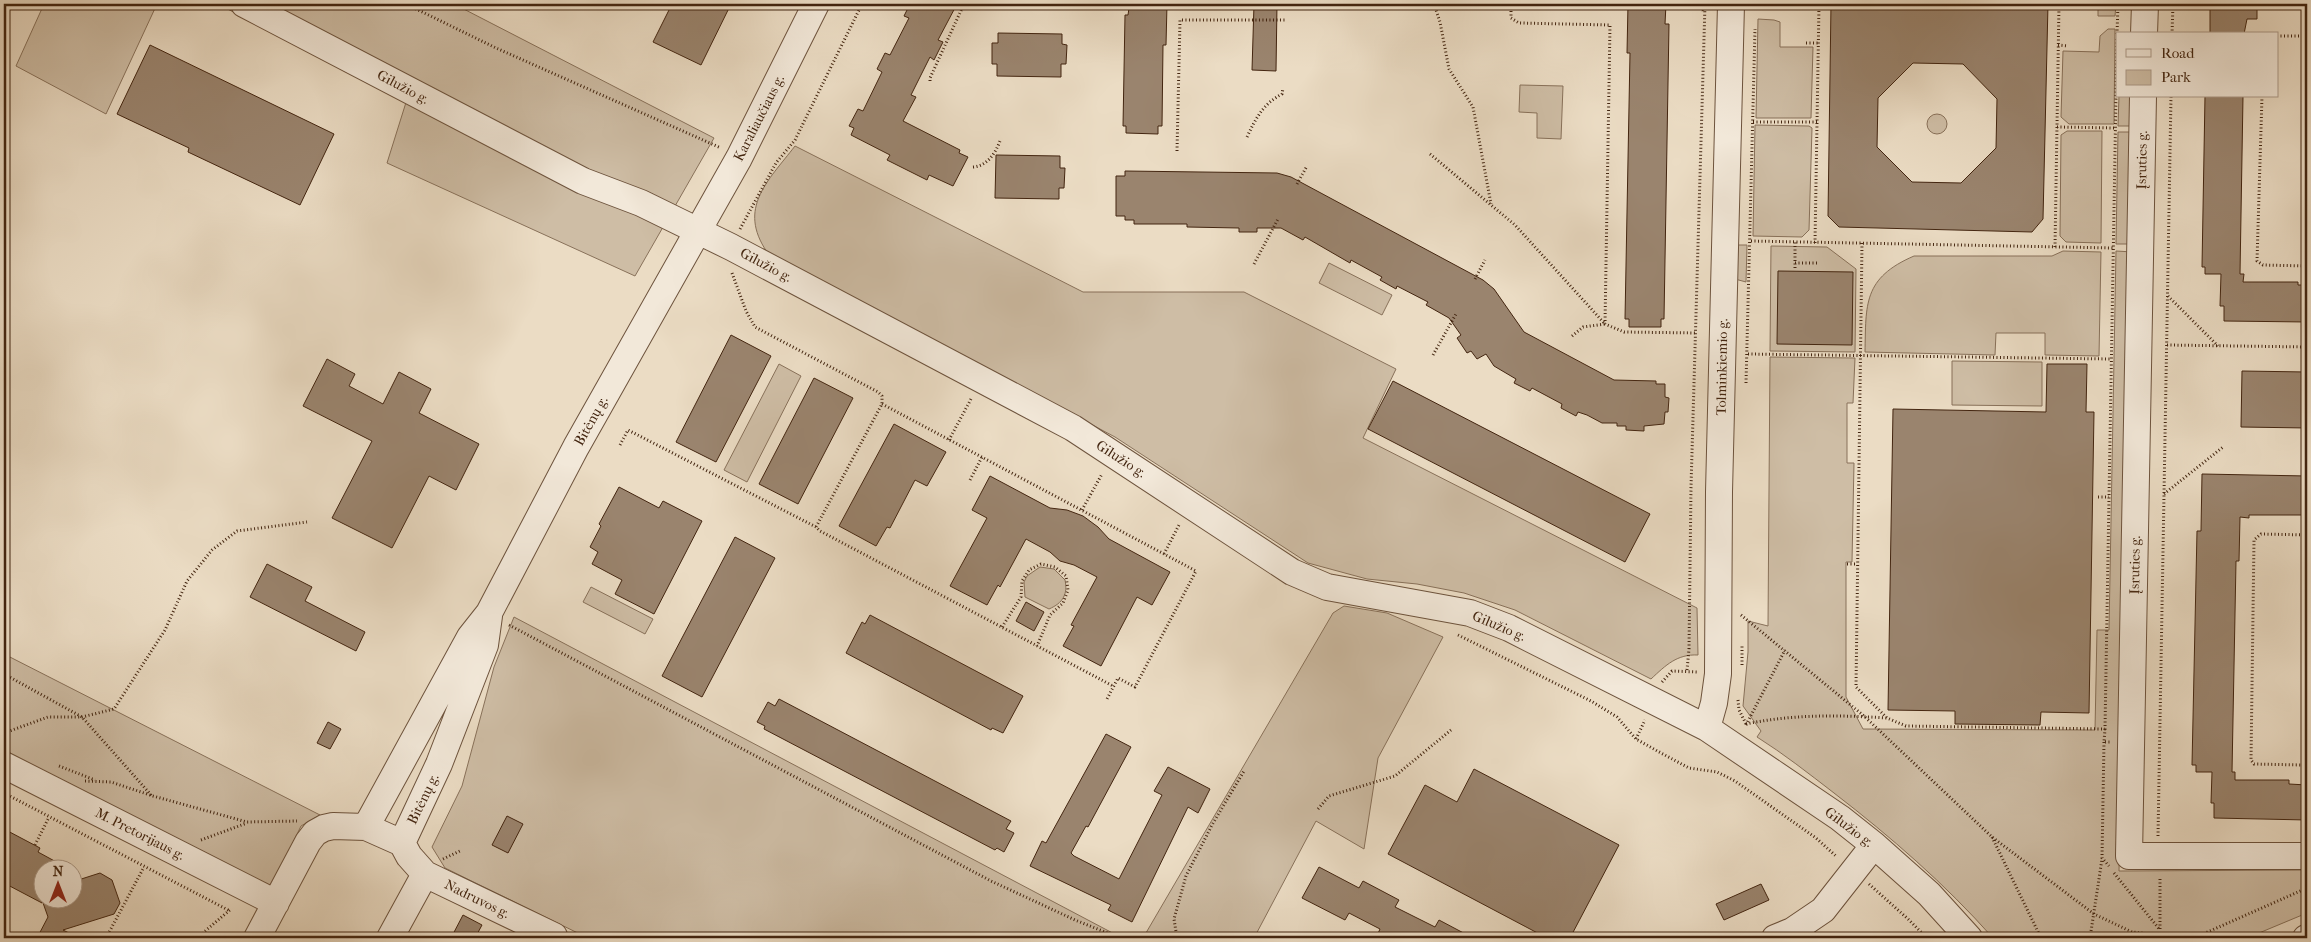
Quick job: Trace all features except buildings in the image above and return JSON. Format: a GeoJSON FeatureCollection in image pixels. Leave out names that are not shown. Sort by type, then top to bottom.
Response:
{"type":"FeatureCollection","features":[{"type":"Feature","properties":{"kind":"street","name":"Gilužio g."},"geometry":{"type":"LineString","coordinates":[[244,4],[583,181],[641,203],[731,247],[1074,428],[1292,572],[1327,587],[1470,612],[1509,628],[1706,728],[1840,818],[1929,894],[1969,938]]}},
{"type":"Feature","properties":{"kind":"street","name":"Karaliaučiaus g."},"geometry":{"type":"LineString","coordinates":[[698,231],[739,158],[816,4]]}},
{"type":"Feature","properties":{"kind":"street","name":"Tolminkiemio g."},"geometry":{"type":"LineString","coordinates":[[1706,728],[1714,703],[1718,674],[1718,544],[1731,4]]}},
{"type":"Feature","properties":{"kind":"street"},"geometry":{"type":"LineString","coordinates":[[2144,32],[2145,4]]}},
{"type":"Feature","properties":{"kind":"street","name":"Įsruties g."},"geometry":{"type":"LineString","coordinates":[[2143,98],[2129,856],[2307,856]]}},
{"type":"Feature","properties":{"kind":"street","name":"Bitėnų g."},"geometry":{"type":"LineString","coordinates":[[402,843],[439,764],[485,645],[568,462],[698,231]]}},
{"type":"Feature","properties":{"kind":"street","name":"Bitėnų g."},"geometry":{"type":"LineString","coordinates":[[366,827],[470,636],[498,619]]}},
{"type":"Feature","properties":{"kind":"street","name":"M. Pretorijaus g."},"geometry":{"type":"LineString","coordinates":[[4,765],[276,903]]}},
{"type":"Feature","properties":{"kind":"street"},"geometry":{"type":"LineString","coordinates":[[257,938],[308,842],[315,833],[333,826],[366,827],[402,843],[425,874],[390,938]]}},
{"type":"Feature","properties":{"kind":"street"},"geometry":{"type":"LineString","coordinates":[[1775,938],[1792,931],[1822,910],[1874,846]]}},
{"type":"Feature","properties":{"kind":"street","name":"Nadruvos g."},"geometry":{"type":"LineString","coordinates":[[425,874],[554,936],[553,938]]}},
{"type":"Feature","properties":{"kind":"path"},"geometry":{"type":"LineString","coordinates":[[406,4],[496,48],[572,80],[739,158]]}},
{"type":"Feature","properties":{"kind":"path"},"geometry":{"type":"LineString","coordinates":[[816,527],[882,404],[882,396],[878,392],[755,326],[746,311],[732,273],[731,247],[776,164],[795,140],[862,4]]}},
{"type":"Feature","properties":{"kind":"path"},"geometry":{"type":"LineString","coordinates":[[930,81],[964,4]]}},
{"type":"Feature","properties":{"kind":"path"},"geometry":{"type":"LineString","coordinates":[[1434,4],[1440,22],[1449,69],[1473,107],[1491,205]]}},
{"type":"Feature","properties":{"kind":"path"},"geometry":{"type":"LineString","coordinates":[[1510,4],[1510,18],[1519,23],[1610,25],[1605,324]]}},
{"type":"Feature","properties":{"kind":"path"},"geometry":{"type":"LineString","coordinates":[[1699,4],[1705,12]]}},
{"type":"Feature","properties":{"kind":"path"},"geometry":{"type":"LineString","coordinates":[[1687,670],[1705,4]]}},
{"type":"Feature","properties":{"kind":"path"},"geometry":{"type":"LineString","coordinates":[[1815,243],[1819,4]]}},
{"type":"Feature","properties":{"kind":"path"},"geometry":{"type":"LineString","coordinates":[[2054,247],[2059,4]]}},
{"type":"Feature","properties":{"kind":"path"},"geometry":{"type":"LineString","coordinates":[[2117,32],[2118,4]]}},
{"type":"Feature","properties":{"kind":"path"},"geometry":{"type":"LineString","coordinates":[[2172,32],[2173,4]]}},
{"type":"Feature","properties":{"kind":"path"},"geometry":{"type":"LineString","coordinates":[[1177,152],[1180,20],[1285,20]]}},
{"type":"Feature","properties":{"kind":"path"},"geometry":{"type":"LineString","coordinates":[[2278,36],[2307,36]]}},
{"type":"Feature","properties":{"kind":"path"},"geometry":{"type":"LineString","coordinates":[[1806,43],[1818,43]]}},
{"type":"Feature","properties":{"kind":"path"},"geometry":{"type":"LineString","coordinates":[[2058,46],[2068,46]]}},
{"type":"Feature","properties":{"kind":"path"},"geometry":{"type":"LineString","coordinates":[[1247,137],[1258,113],[1272,99],[1282,94],[1283,88]]}},
{"type":"Feature","properties":{"kind":"path"},"geometry":{"type":"LineString","coordinates":[[1785,650],[1746,724],[1776,718],[1836,714],[1888,718],[1906,726],[2105,729],[2116,98]]}},
{"type":"Feature","properties":{"kind":"path"},"geometry":{"type":"LineString","coordinates":[[1740,614],[1864,716],[1992,836],[2094,914],[2132,932],[2160,937],[2161,857],[2158,845],[2171,98]]}},
{"type":"Feature","properties":{"kind":"path"},"geometry":{"type":"LineString","coordinates":[[2262,98],[2257,261],[2263,265],[2307,266]]}},
{"type":"Feature","properties":{"kind":"path"},"geometry":{"type":"LineString","coordinates":[[1753,122],[1817,122]]}},
{"type":"Feature","properties":{"kind":"path"},"geometry":{"type":"LineString","coordinates":[[2057,127],[2142,129]]}},
{"type":"Feature","properties":{"kind":"path"},"geometry":{"type":"LineString","coordinates":[[973,167],[981,166],[996,152],[1000,141]]}},
{"type":"Feature","properties":{"kind":"path"},"geometry":{"type":"LineString","coordinates":[[1430,154],[1515,224],[1605,324],[1624,332],[1696,333]]}},
{"type":"Feature","properties":{"kind":"path"},"geometry":{"type":"LineString","coordinates":[[1297,184],[1306,166]]}},
{"type":"Feature","properties":{"kind":"path"},"geometry":{"type":"LineString","coordinates":[[1254,264],[1278,219]]}},
{"type":"Feature","properties":{"kind":"path"},"geometry":{"type":"LineString","coordinates":[[1725,241],[2169,249]]}},
{"type":"Feature","properties":{"kind":"path"},"geometry":{"type":"LineString","coordinates":[[1795,242],[1795,268]]}},
{"type":"Feature","properties":{"kind":"path"},"geometry":{"type":"LineString","coordinates":[[1862,243],[1856,564],[1856,687],[1888,718]]}},
{"type":"Feature","properties":{"kind":"path"},"geometry":{"type":"LineString","coordinates":[[1475,279],[1485,260]]}},
{"type":"Feature","properties":{"kind":"path"},"geometry":{"type":"LineString","coordinates":[[1795,263],[1818,263]]}},
{"type":"Feature","properties":{"kind":"path"},"geometry":{"type":"LineString","coordinates":[[2168,296],[2219,346]]}},
{"type":"Feature","properties":{"kind":"path"},"geometry":{"type":"LineString","coordinates":[[1433,356],[1456,314]]}},
{"type":"Feature","properties":{"kind":"path"},"geometry":{"type":"LineString","coordinates":[[1571,337],[1583,327],[1605,324]]}},
{"type":"Feature","properties":{"kind":"path"},"geometry":{"type":"LineString","coordinates":[[2167,345],[2307,347]]}},
{"type":"Feature","properties":{"kind":"path"},"geometry":{"type":"LineString","coordinates":[[1748,354],[2112,360]]}},
{"type":"Feature","properties":{"kind":"path"},"geometry":{"type":"LineString","coordinates":[[949,440],[982,379]]}},
{"type":"Feature","properties":{"kind":"path"},"geometry":{"type":"LineString","coordinates":[[882,404],[1196,571],[1134,687],[1118,678],[1107,699]]}},
{"type":"Feature","properties":{"kind":"path"},"geometry":{"type":"LineString","coordinates":[[620,444],[628,430],[816,527],[820,532],[1113,686]]}},
{"type":"Feature","properties":{"kind":"path"},"geometry":{"type":"LineString","coordinates":[[2164,494],[2223,447]]}},
{"type":"Feature","properties":{"kind":"path"},"geometry":{"type":"LineString","coordinates":[[1082,510],[1114,453]]}},
{"type":"Feature","properties":{"kind":"path"},"geometry":{"type":"LineString","coordinates":[[970,480],[982,458]]}},
{"type":"Feature","properties":{"kind":"path"},"geometry":{"type":"LineString","coordinates":[[2098,497],[2109,497]]}},
{"type":"Feature","properties":{"kind":"path"},"geometry":{"type":"LineString","coordinates":[[1164,554],[1190,504]]}},
{"type":"Feature","properties":{"kind":"path"},"geometry":{"type":"LineString","coordinates":[[4,732],[48,717],[82,717],[114,709],[164,630],[187,581],[212,550],[237,531],[307,522]]}},
{"type":"Feature","properties":{"kind":"path"},"geometry":{"type":"LineString","coordinates":[[2307,535],[2261,534],[2254,540],[2251,760],[2254,764],[2302,765],[2307,761]]}},
{"type":"Feature","properties":{"kind":"path"},"geometry":{"type":"LineString","coordinates":[[1002,627],[1021,597],[1022,581],[1029,570],[1041,564],[1055,567],[1066,576],[1068,590],[1063,603],[1050,615],[1037,646]]}},
{"type":"Feature","properties":{"kind":"path"},"geometry":{"type":"LineString","coordinates":[[1847,564],[1856,564]]}},
{"type":"Feature","properties":{"kind":"path"},"geometry":{"type":"LineString","coordinates":[[498,619],[991,881],[1074,920],[1120,938]]}},
{"type":"Feature","properties":{"kind":"path"},"geometry":{"type":"LineString","coordinates":[[1458,635],[1590,701],[1617,717],[1636,740],[1689,768],[1717,772],[1735,781],[1816,838],[1908,918],[1927,938]]}},
{"type":"Feature","properties":{"kind":"path"},"geometry":{"type":"LineString","coordinates":[[4,674],[82,717],[153,796]]}},
{"type":"Feature","properties":{"kind":"path"},"geometry":{"type":"LineString","coordinates":[[1318,809],[1329,796],[1395,776],[1451,730]]}},
{"type":"Feature","properties":{"kind":"path"},"geometry":{"type":"LineString","coordinates":[[2090,938],[2102,858],[2104,742]]}},
{"type":"Feature","properties":{"kind":"path"},"geometry":{"type":"LineString","coordinates":[[1177,938],[1174,918],[1186,876],[1212,825],[1244,771]]}},
{"type":"Feature","properties":{"kind":"path"},"geometry":{"type":"LineString","coordinates":[[79,781],[111,782],[153,796],[247,822],[302,821]]}},
{"type":"Feature","properties":{"kind":"path"},"geometry":{"type":"LineString","coordinates":[[4,793],[230,910]]}},
{"type":"Feature","properties":{"kind":"path"},"geometry":{"type":"LineString","coordinates":[[35,846],[49,817]]}},
{"type":"Feature","properties":{"kind":"path"},"geometry":{"type":"LineString","coordinates":[[173,851],[247,822]]}},
{"type":"Feature","properties":{"kind":"path"},"geometry":{"type":"LineString","coordinates":[[1992,836],[2041,938]]}},
{"type":"Feature","properties":{"kind":"path"},"geometry":{"type":"LineString","coordinates":[[2102,858],[2160,930]]}},
{"type":"Feature","properties":{"kind":"path"},"geometry":{"type":"LineString","coordinates":[[106,938],[144,867]]}},
{"type":"Feature","properties":{"kind":"path"},"geometry":{"type":"LineString","coordinates":[[2194,938],[2307,888]]}},
{"type":"Feature","properties":{"kind":"path"},"geometry":{"type":"LineString","coordinates":[[197,938],[230,910],[249,889]]}},
{"type":"Feature","properties":{"kind":"green space"},"geometry":{"type":"Polygon","coordinates":[[[44,4],[157,4],[106,114],[16,66],[44,4]]]}},
{"type":"Feature","properties":{"kind":"green space"},"geometry":{"type":"Polygon","coordinates":[[[217,4],[454,4],[714,138],[635,276],[387,163],[408,96],[217,4]]]}},
{"type":"Feature","properties":{"kind":"green space"},"geometry":{"type":"Polygon","coordinates":[[[1758,4],[1814,4],[1814,9],[1758,9],[1758,4]]]}},
{"type":"Feature","properties":{"kind":"green space"},"geometry":{"type":"Polygon","coordinates":[[[2098,4],[2116,4],[2115,16],[2098,16],[2098,4]]]}},
{"type":"Feature","properties":{"kind":"green space"},"geometry":{"type":"Polygon","coordinates":[[[1758,19],[1780,22],[1780,47],[1813,47],[1811,118],[1756,118],[1758,19]]]}},
{"type":"Feature","properties":{"kind":"green space"},"geometry":{"type":"Polygon","coordinates":[[[2108,29],[2115,29],[2114,124],[2069,124],[2061,117],[2063,51],[2099,52],[2100,36],[2108,29]]]}},
{"type":"Feature","properties":{"kind":"green space"},"geometry":{"type":"Polygon","coordinates":[[[1520,85],[1563,86],[1561,139],[1537,138],[1537,113],[1519,112],[1520,85]]]}},
{"type":"Feature","properties":{"kind":"green space"},"geometry":{"type":"Polygon","coordinates":[[[2119,98],[2135,98],[2134,126],[2118,126],[2119,98]]]}},
{"type":"Feature","properties":{"kind":"green space"},"geometry":{"type":"Polygon","coordinates":[[[1937,114],[1944,117],[1947,124],[1944,131],[1937,134],[1930,131],[1927,124],[1930,117],[1937,114]]]}},
{"type":"Feature","properties":{"kind":"green space"},"geometry":{"type":"Polygon","coordinates":[[[1755,125],[1809,126],[1812,128],[1809,230],[1802,237],[1753,236],[1755,125]]]}},
{"type":"Feature","properties":{"kind":"green space"},"geometry":{"type":"Polygon","coordinates":[[[2067,131],[2102,131],[2101,243],[2066,242],[2060,236],[2061,135],[2067,131]]]}},
{"type":"Feature","properties":{"kind":"green space"},"geometry":{"type":"Polygon","coordinates":[[[2118,132],[2134,132],[2133,244],[2116,244],[2118,132]]]}},
{"type":"Feature","properties":{"kind":"green space"},"geometry":{"type":"Polygon","coordinates":[[[795,146],[1083,292],[1244,292],[1396,369],[1363,438],[1697,608],[1698,655],[1678,658],[1651,679],[1515,610],[1464,593],[1417,584],[1367,579],[1308,563],[1115,437],[767,252],[758,236],[755,222],[756,208],[766,183],[795,146]]]}},
{"type":"Feature","properties":{"kind":"green space"},"geometry":{"type":"Polygon","coordinates":[[[1734,245],[1747,245],[1746,282],[1735,279],[1734,245]]]}},
{"type":"Feature","properties":{"kind":"green space"},"geometry":{"type":"Polygon","coordinates":[[[1771,246],[1827,247],[1856,269],[1855,352],[1770,351],[1771,246]]]}},
{"type":"Feature","properties":{"kind":"green space"},"geometry":{"type":"Polygon","coordinates":[[[2063,251],[2101,252],[2099,356],[2045,355],[2045,333],[1996,333],[1995,355],[1865,352],[1867,306],[1871,294],[1876,283],[1897,264],[1914,256],[2052,256],[2063,251]]]}},
{"type":"Feature","properties":{"kind":"green space"},"geometry":{"type":"Polygon","coordinates":[[[2116,251],[2133,252],[2119,871],[2307,870],[2307,913],[2247,938],[1993,938],[1937,880],[1897,844],[1815,778],[1757,737],[1761,731],[1743,706],[1748,652],[1748,621],[1768,626],[1770,357],[1855,358],[1853,403],[1847,403],[1847,463],[1854,463],[1852,562],[1846,562],[1846,697],[1863,729],[2095,730],[2097,630],[2109,630],[2116,251]]]}},
{"type":"Feature","properties":{"kind":"green space"},"geometry":{"type":"Polygon","coordinates":[[[1329,263],[1392,295],[1382,315],[1319,283],[1329,263]]]}},
{"type":"Feature","properties":{"kind":"green space"},"geometry":{"type":"Polygon","coordinates":[[[1952,361],[2042,362],[2042,406],[1952,405],[1952,361]]]}},
{"type":"Feature","properties":{"kind":"green space"},"geometry":{"type":"Polygon","coordinates":[[[779,364],[801,376],[747,482],[724,470],[779,364]]]}},
{"type":"Feature","properties":{"kind":"green space"},"geometry":{"type":"Polygon","coordinates":[[[1040,567],[1054,569],[1065,580],[1065,594],[1058,604],[1049,609],[1025,597],[1024,582],[1027,576],[1040,567]]]}},
{"type":"Feature","properties":{"kind":"green space"},"geometry":{"type":"Polygon","coordinates":[[[591,587],[653,619],[645,634],[583,602],[591,587]]]}},
{"type":"Feature","properties":{"kind":"green space"},"geometry":{"type":"Polygon","coordinates":[[[1344,606],[1387,613],[1443,637],[1378,758],[1364,849],[1316,821],[1254,938],[1143,938],[1333,613],[1344,606]]]}},
{"type":"Feature","properties":{"kind":"green space"},"geometry":{"type":"Polygon","coordinates":[[[514,617],[1122,938],[588,938],[445,868],[432,847],[462,786],[494,667],[514,617]]]}},
{"type":"Feature","properties":{"kind":"green space"},"geometry":{"type":"Polygon","coordinates":[[[4,654],[320,815],[301,826],[273,884],[267,888],[4,755],[4,654]]]}}]}
